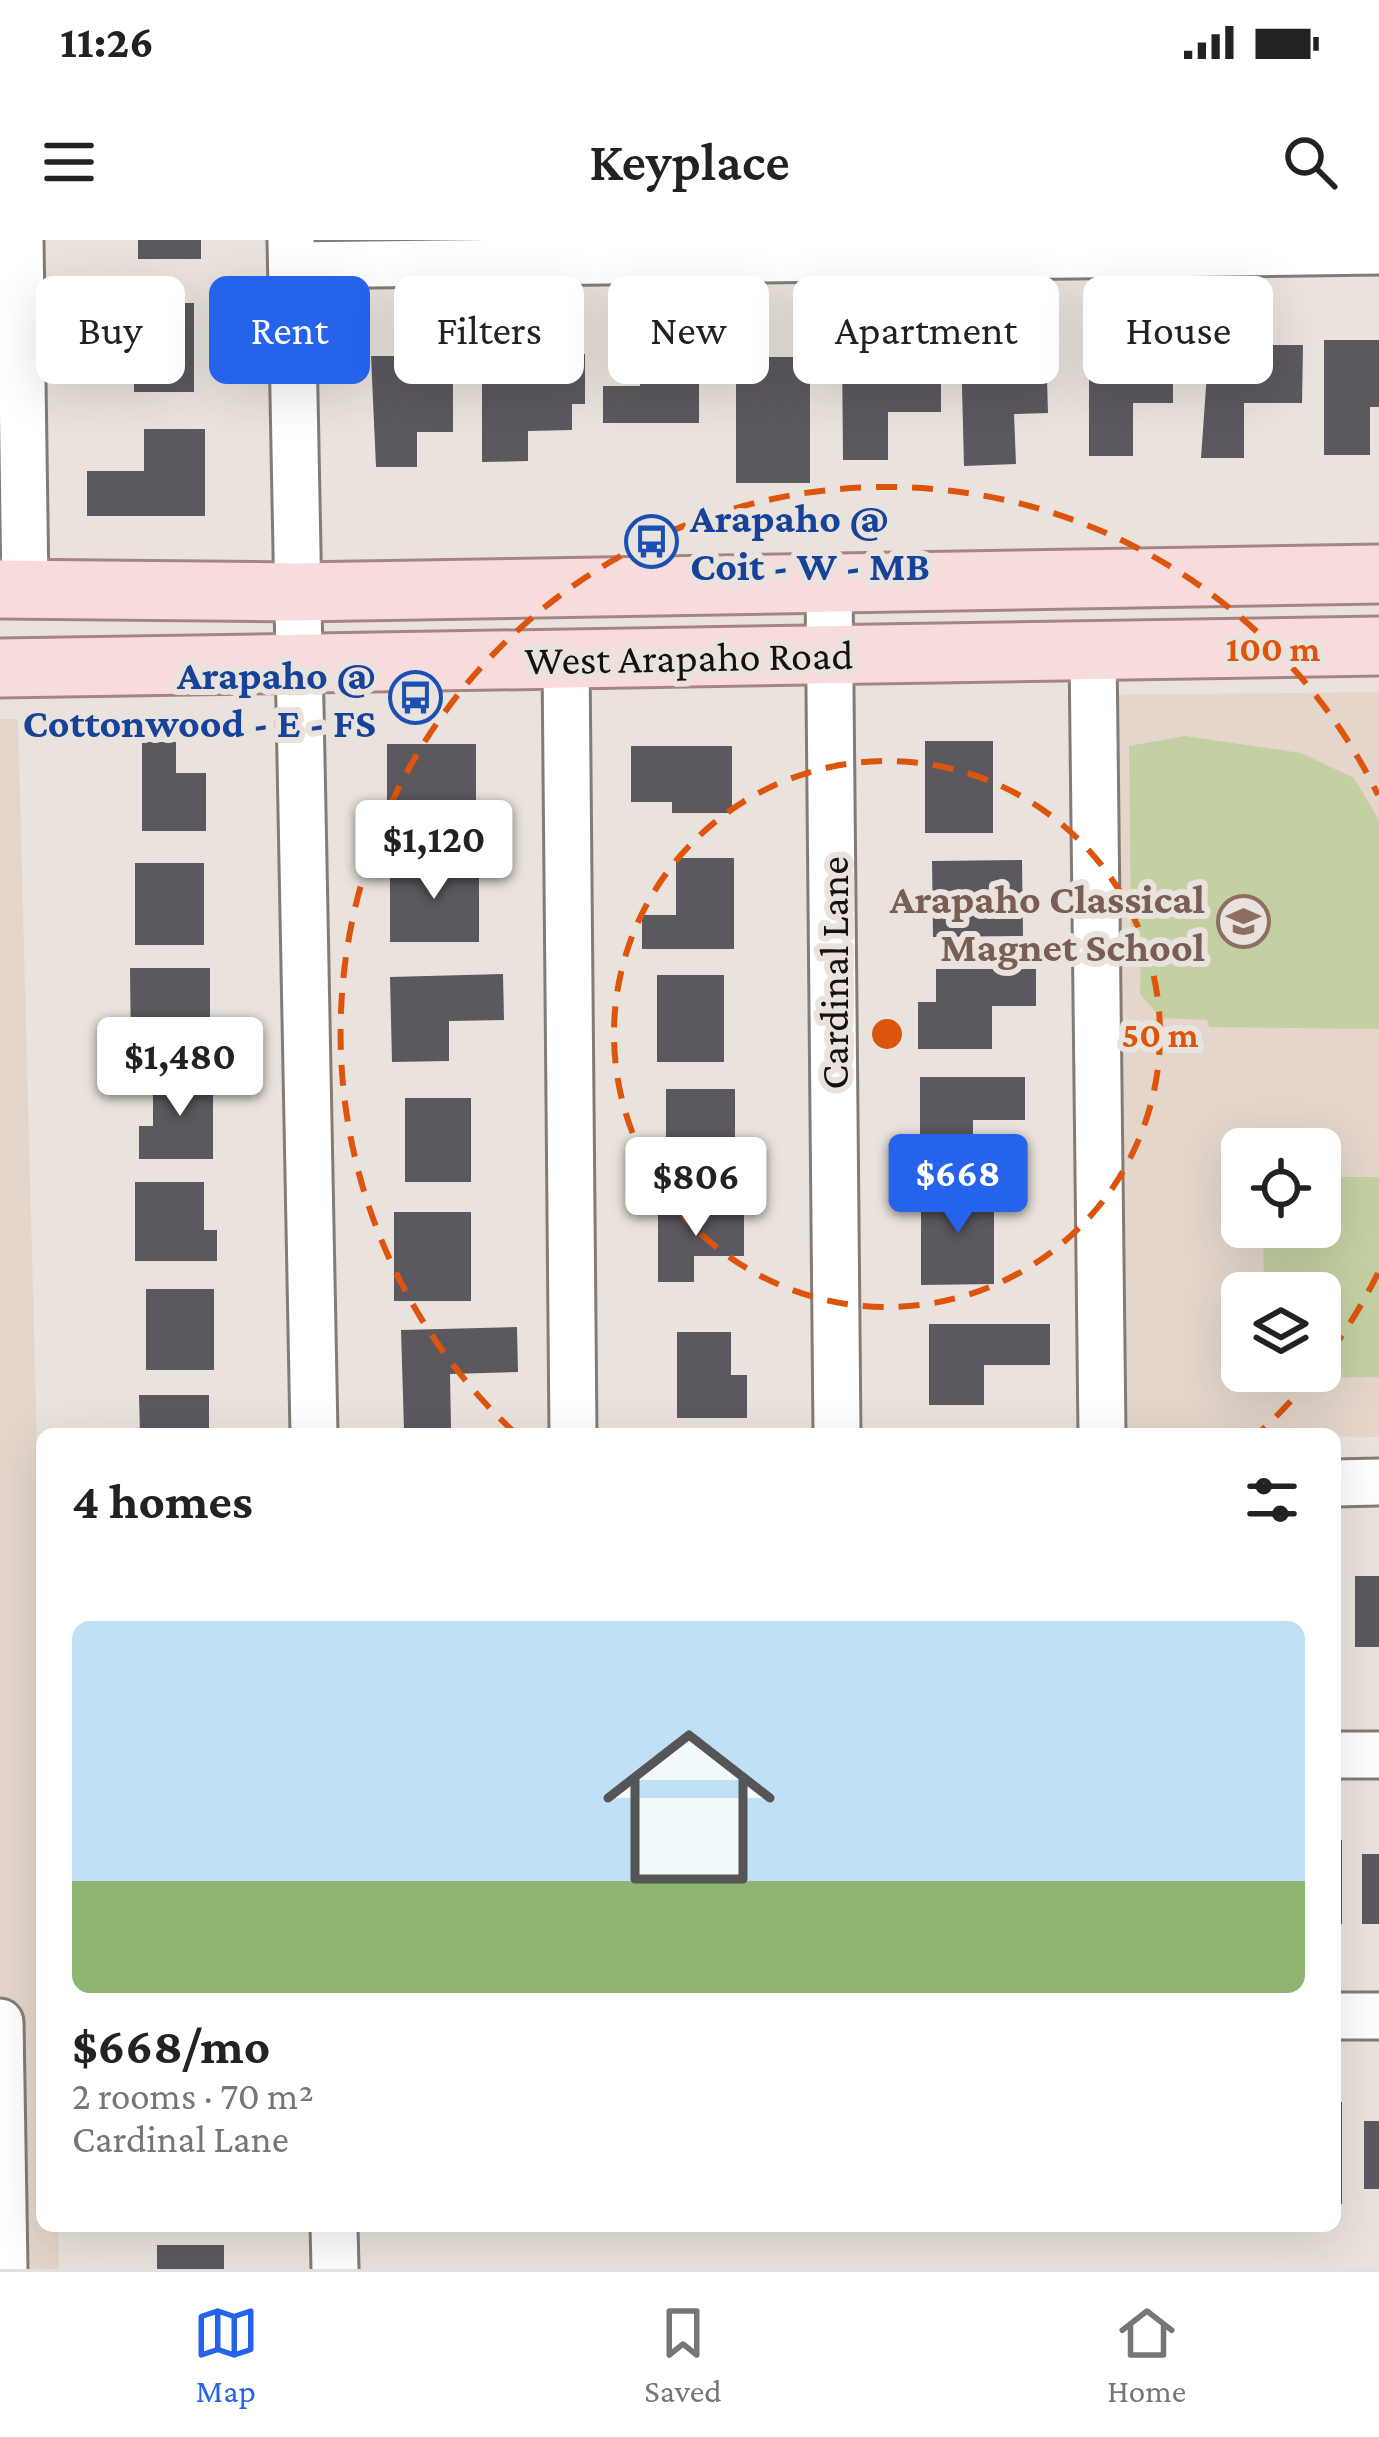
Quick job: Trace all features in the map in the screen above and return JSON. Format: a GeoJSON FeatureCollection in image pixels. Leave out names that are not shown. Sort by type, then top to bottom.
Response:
{"type":"FeatureCollection","features":[{"type":"Feature","properties":{"kind":"main road","name":"West Arapaho Road"},"geometry":{"type":"LineString","coordinates":[[12,589],[296,592],[1379,574]]}},
{"type":"Feature","properties":{"kind":"main road","name":"West Arapaho Road"},"geometry":{"type":"LineString","coordinates":[[0,668],[1379,646]]}},
{"type":"Feature","properties":{"kind":"street"},"geometry":{"type":"LineString","coordinates":[[12,589],[20,240]]}},
{"type":"Feature","properties":{"kind":"street"},"geometry":{"type":"LineString","coordinates":[[314,1428],[291,253],[1379,251]]}},
{"type":"Feature","properties":{"kind":"street","name":"Cardinal Lane"},"geometry":{"type":"LineString","coordinates":[[829,584],[837,1428]]}},
{"type":"Feature","properties":{"kind":"street"},"geometry":{"type":"LineString","coordinates":[[1094,650],[1102,1428]]}},
{"type":"Feature","properties":{"kind":"street"},"geometry":{"type":"LineString","coordinates":[[566,659],[573,1428]]}},
{"type":"Feature","properties":{"kind":"street"},"geometry":{"type":"LineString","coordinates":[[1341,1483],[1379,1482]]}},
{"type":"Feature","properties":{"kind":"street"},"geometry":{"type":"LineString","coordinates":[[1341,1755],[1379,1755]]}},
{"type":"Feature","properties":{"kind":"street"},"geometry":{"type":"LineString","coordinates":[[1341,2016],[1379,2016]]}},
{"type":"Feature","properties":{"kind":"street"},"geometry":{"type":"LineString","coordinates":[[0,2022],[4,2269]]}},
{"type":"Feature","properties":{"kind":"street"},"geometry":{"type":"LineString","coordinates":[[334,2232],[334,2269]]}},
{"type":"Feature","properties":{"kind":"shaded area","name":"Arapaho Classical Magnet School"},"geometry":{"type":"Polygon","coordinates":[[[1379,692],[1379,1437],[1341,1437],[1341,1428],[1119,1428],[1106,695],[1379,692]]]}},
{"type":"Feature","properties":{"kind":"shaded area"},"geometry":{"type":"Polygon","coordinates":[[[0,719],[18,719],[37,1428],[36,2232],[58,2232],[59,2269],[0,2269],[0,719]]]}},
{"type":"Feature","properties":{"kind":"green space"},"geometry":{"type":"Polygon","coordinates":[[[1185,736],[1301,753],[1354,778],[1379,820],[1379,1029],[1209,1027],[1207,1020],[1161,1018],[1140,994],[1141,945],[1131,940],[1129,746],[1185,736]]]}},
{"type":"Feature","properties":{"kind":"green space"},"geometry":{"type":"Polygon","coordinates":[[[1341,1177],[1379,1177],[1379,1377],[1341,1377],[1341,1272],[1264,1272],[1263,1248],[1341,1248],[1341,1177]]]}},
{"type":"Feature","properties":{"kind":"building"},"geometry":{"type":"Polygon","coordinates":[[[138,240],[201,240],[201,259],[138,259],[138,240]]]}},
{"type":"Feature","properties":{"kind":"building"},"geometry":{"type":"Polygon","coordinates":[[[185,303],[194,303],[194,392],[134,392],[134,384],[185,384],[185,303]]]}},
{"type":"Feature","properties":{"kind":"building"},"geometry":{"type":"Polygon","coordinates":[[[1324,340],[1379,340],[1379,407],[1370,407],[1370,455],[1324,455],[1324,340]]]}},
{"type":"Feature","properties":{"kind":"building"},"geometry":{"type":"Polygon","coordinates":[[[1273,345],[1303,345],[1302,403],[1244,403],[1244,458],[1201,458],[1206,384],[1273,384],[1273,345]]]}},
{"type":"Feature","properties":{"kind":"building"},"geometry":{"type":"Polygon","coordinates":[[[584,354],[585,404],[572,404],[572,430],[528,431],[528,461],[482,462],[482,384],[584,384],[584,354]]]}},
{"type":"Feature","properties":{"kind":"building"},"geometry":{"type":"Polygon","coordinates":[[[371,356],[394,356],[394,384],[453,384],[453,432],[417,432],[417,467],[376,467],[371,356]]]}},
{"type":"Feature","properties":{"kind":"building"},"geometry":{"type":"Polygon","coordinates":[[[769,357],[793,357],[793,384],[810,384],[810,483],[736,483],[736,384],[769,384],[769,357]]]}},
{"type":"Feature","properties":{"kind":"building"},"geometry":{"type":"Polygon","coordinates":[[[699,384],[699,423],[603,423],[603,386],[699,384]]]}},
{"type":"Feature","properties":{"kind":"building"},"geometry":{"type":"Polygon","coordinates":[[[842,384],[941,384],[941,412],[888,412],[888,460],[843,460],[842,384]]]}},
{"type":"Feature","properties":{"kind":"building"},"geometry":{"type":"Polygon","coordinates":[[[962,384],[1047,384],[1048,413],[1014,414],[1016,464],[964,466],[962,384]]]}},
{"type":"Feature","properties":{"kind":"building"},"geometry":{"type":"Polygon","coordinates":[[[1089,384],[1173,384],[1173,403],[1133,403],[1133,456],[1089,456],[1089,384]]]}},
{"type":"Feature","properties":{"kind":"building"},"geometry":{"type":"Polygon","coordinates":[[[144,429],[205,429],[205,516],[87,516],[87,471],[144,471],[144,429]]]}},
{"type":"Feature","properties":{"kind":"building"},"geometry":{"type":"Polygon","coordinates":[[[925,741],[993,741],[993,833],[925,833],[925,741]]]}},
{"type":"Feature","properties":{"kind":"building"},"geometry":{"type":"Polygon","coordinates":[[[142,742],[176,742],[176,773],[206,773],[206,831],[142,831],[142,742]]]}},
{"type":"Feature","properties":{"kind":"building"},"geometry":{"type":"Polygon","coordinates":[[[387,744],[476,744],[476,836],[387,836],[387,744]]]}},
{"type":"Feature","properties":{"kind":"building"},"geometry":{"type":"Polygon","coordinates":[[[631,746],[732,746],[732,813],[672,813],[672,802],[631,802],[631,746]]]}},
{"type":"Feature","properties":{"kind":"building"},"geometry":{"type":"Polygon","coordinates":[[[676,858],[734,858],[734,949],[642,949],[642,915],[676,915],[676,858]]]}},
{"type":"Feature","properties":{"kind":"building"},"geometry":{"type":"Polygon","coordinates":[[[1022,860],[1023,936],[933,937],[932,861],[1022,860]]]}},
{"type":"Feature","properties":{"kind":"building"},"geometry":{"type":"Polygon","coordinates":[[[390,862],[479,862],[479,942],[390,942],[390,862]]]}},
{"type":"Feature","properties":{"kind":"building"},"geometry":{"type":"Polygon","coordinates":[[[135,863],[204,863],[204,945],[135,945],[135,863]]]}},
{"type":"Feature","properties":{"kind":"building"},"geometry":{"type":"Polygon","coordinates":[[[130,968],[210,968],[210,1051],[131,1051],[130,968]]]}},
{"type":"Feature","properties":{"kind":"building"},"geometry":{"type":"Polygon","coordinates":[[[936,969],[1036,969],[1036,1006],[992,1006],[992,1049],[918,1049],[918,1002],[936,1002],[936,969]]]}},
{"type":"Feature","properties":{"kind":"building"},"geometry":{"type":"Polygon","coordinates":[[[503,974],[504,1020],[449,1021],[449,1061],[392,1062],[390,977],[503,974]]]}},
{"type":"Feature","properties":{"kind":"building"},"geometry":{"type":"Polygon","coordinates":[[[657,975],[724,975],[724,1062],[657,1062],[657,975]]]}},
{"type":"Feature","properties":{"kind":"building"},"geometry":{"type":"Polygon","coordinates":[[[153,1075],[213,1075],[213,1159],[139,1159],[139,1126],[153,1126],[153,1075]]]}},
{"type":"Feature","properties":{"kind":"building"},"geometry":{"type":"Polygon","coordinates":[[[920,1077],[1025,1077],[1025,1120],[973,1120],[973,1159],[920,1159],[920,1077]]]}},
{"type":"Feature","properties":{"kind":"building"},"geometry":{"type":"Polygon","coordinates":[[[666,1089],[735,1089],[735,1175],[666,1175],[666,1089]]]}},
{"type":"Feature","properties":{"kind":"building"},"geometry":{"type":"Polygon","coordinates":[[[405,1098],[471,1098],[471,1182],[405,1182],[405,1098]]]}},
{"type":"Feature","properties":{"kind":"building"},"geometry":{"type":"Polygon","coordinates":[[[135,1182],[204,1182],[204,1230],[217,1230],[217,1261],[135,1261],[135,1182]]]}},
{"type":"Feature","properties":{"kind":"building"},"geometry":{"type":"Polygon","coordinates":[[[994,1188],[994,1284],[921,1285],[921,1189],[994,1188]]]}},
{"type":"Feature","properties":{"kind":"building"},"geometry":{"type":"Polygon","coordinates":[[[658,1209],[744,1209],[744,1256],[694,1256],[694,1282],[658,1282],[658,1209]]]}},
{"type":"Feature","properties":{"kind":"building"},"geometry":{"type":"Polygon","coordinates":[[[394,1212],[471,1212],[471,1301],[394,1301],[394,1212]]]}},
{"type":"Feature","properties":{"kind":"building"},"geometry":{"type":"Polygon","coordinates":[[[146,1289],[214,1289],[214,1370],[146,1370],[146,1289]]]}},
{"type":"Feature","properties":{"kind":"building"},"geometry":{"type":"Polygon","coordinates":[[[929,1324],[1050,1324],[1050,1365],[984,1365],[984,1405],[929,1405],[929,1324]]]}},
{"type":"Feature","properties":{"kind":"building"},"geometry":{"type":"Polygon","coordinates":[[[517,1327],[518,1372],[450,1374],[451,1428],[404,1428],[401,1330],[517,1327]]]}},
{"type":"Feature","properties":{"kind":"building"},"geometry":{"type":"Polygon","coordinates":[[[677,1332],[731,1332],[731,1375],[747,1375],[747,1418],[677,1418],[677,1332]]]}},
{"type":"Feature","properties":{"kind":"building"},"geometry":{"type":"Polygon","coordinates":[[[139,1395],[209,1395],[209,1428],[140,1428],[139,1395]]]}},
{"type":"Feature","properties":{"kind":"building"},"geometry":{"type":"Polygon","coordinates":[[[1355,1576],[1379,1576],[1379,1647],[1355,1647],[1355,1576]]]}},
{"type":"Feature","properties":{"kind":"building"},"geometry":{"type":"Polygon","coordinates":[[[1362,1854],[1379,1854],[1379,1924],[1362,1924],[1362,1854]]]}},
{"type":"Feature","properties":{"kind":"building"},"geometry":{"type":"Polygon","coordinates":[[[1341,2102],[1342,2102],[1341,2204],[1341,2102]]]}},
{"type":"Feature","properties":{"kind":"building"},"geometry":{"type":"Polygon","coordinates":[[[1364,2121],[1379,2121],[1379,2189],[1364,2189],[1364,2121]]]}},
{"type":"Feature","properties":{"kind":"building"},"geometry":{"type":"Polygon","coordinates":[[[157,2245],[224,2245],[224,2269],[157,2269],[157,2245]]]}},
{"type":"Feature","properties":{"kind":"place","name":"Arapaho @ Coit - W - MB"},"geometry":{"type":"Point","coordinates":[651,541]}},
{"type":"Feature","properties":{"kind":"place","name":"Arapaho @ Cottonwood - E - FS"},"geometry":{"type":"Point","coordinates":[415,698]}},
{"type":"Feature","properties":{"kind":"place","name":"Arapaho Classical Magnet School"},"geometry":{"type":"Point","coordinates":[1244,922]}}]}
